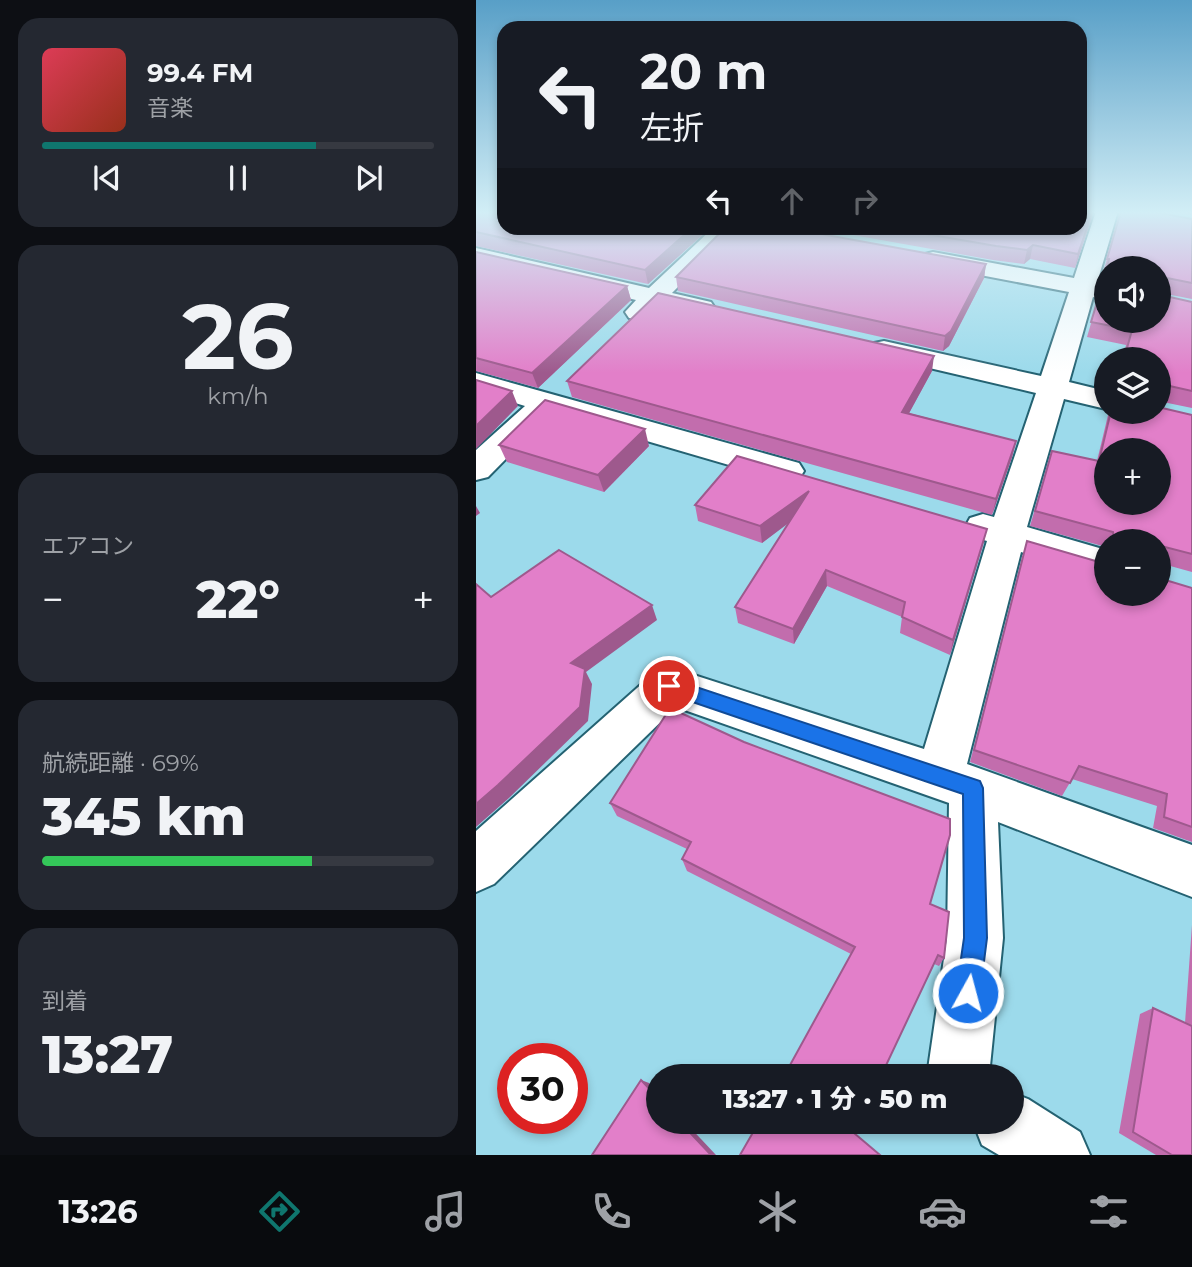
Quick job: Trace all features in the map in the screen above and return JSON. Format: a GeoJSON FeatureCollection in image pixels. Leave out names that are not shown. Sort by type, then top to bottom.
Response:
{"type":"FeatureCollection","features":[{"type":"Feature","properties":{"kind":"street"},"geometry":{"type":"LineString","coordinates":[[518,265],[733,315]]}},
{"type":"Feature","properties":{"kind":"street"},"geometry":{"type":"LineString","coordinates":[[624,326],[687,265]]}},
{"type":"Feature","properties":{"kind":"street"},"geometry":{"type":"LineString","coordinates":[[963,265],[1094,290]]}},
{"type":"Feature","properties":{"kind":"street"},"geometry":{"type":"LineString","coordinates":[[959,1064],[975,938],[956,782],[1007,534],[1054,388],[1094,292]]}},
{"type":"Feature","properties":{"kind":"street"},"geometry":{"type":"LineString","coordinates":[[854,342],[1094,397]]}},
{"type":"Feature","properties":{"kind":"street"},"geometry":{"type":"LineString","coordinates":[[476,382],[555,393],[822,482]]}},
{"type":"Feature","properties":{"kind":"street"},"geometry":{"type":"LineString","coordinates":[[476,469],[555,393]]}},
{"type":"Feature","properties":{"kind":"street"},"geometry":{"type":"LineString","coordinates":[[954,519],[1094,560]]}},
{"type":"Feature","properties":{"kind":"street"},"geometry":{"type":"LineString","coordinates":[[476,866],[669,686],[956,782],[1192,871]]}},
{"type":"Feature","properties":{"kind":"street"},"geometry":{"type":"LineString","coordinates":[[1024,1134],[1057,1155]]}},
{"type":"Feature","properties":{"kind":"building"},"geometry":{"type":"Polygon","coordinates":[[[476,265],[533,265],[627,286],[532,373],[476,358],[476,265]]]}},
{"type":"Feature","properties":{"kind":"building"},"geometry":{"type":"Polygon","coordinates":[[[622,265],[651,265],[645,270],[622,265]]]}},
{"type":"Feature","properties":{"kind":"building"},"geometry":{"type":"Polygon","coordinates":[[[688,265],[986,265],[951,331],[945,336],[676,277],[688,265]]]}},
{"type":"Feature","properties":{"kind":"building"},"geometry":{"type":"Polygon","coordinates":[[[1171,265],[1192,265],[1192,283],[1171,279],[1171,265]]]}},
{"type":"Feature","properties":{"kind":"building"},"geometry":{"type":"Polygon","coordinates":[[[658,293],[934,356],[902,412],[1016,441],[996,499],[567,381],[658,293]]]}},
{"type":"Feature","properties":{"kind":"building"},"geometry":{"type":"Polygon","coordinates":[[[1171,297],[1192,302],[1192,391],[1171,386],[1171,347],[1127,347],[1131,333],[1171,333],[1171,297]]]}},
{"type":"Feature","properties":{"kind":"building"},"geometry":{"type":"Polygon","coordinates":[[[476,380],[512,391],[476,426],[476,380]]]}},
{"type":"Feature","properties":{"kind":"building"},"geometry":{"type":"Polygon","coordinates":[[[545,400],[645,429],[598,475],[499,445],[545,400]]]}},
{"type":"Feature","properties":{"kind":"building"},"geometry":{"type":"Polygon","coordinates":[[[1171,410],[1192,415],[1192,554],[1171,549],[1171,529],[1102,529],[1035,511],[1052,451],[1094,460],[1094,515],[1171,515],[1171,438],[1105,438],[1108,424],[1171,424],[1171,410]]]}},
{"type":"Feature","properties":{"kind":"building"},"geometry":{"type":"Polygon","coordinates":[[[737,456],[987,529],[953,640],[902,617],[905,602],[826,570],[793,629],[735,607],[809,491],[760,526],[695,505],[737,456]]]}},
{"type":"Feature","properties":{"kind":"building"},"geometry":{"type":"Polygon","coordinates":[[[1027,541],[1094,561],[1094,606],[1171,606],[1171,582],[1192,588],[1192,827],[1164,817],[1167,794],[1079,766],[1070,783],[974,750],[1027,541]]]}},
{"type":"Feature","properties":{"kind":"building"},"geometry":{"type":"Polygon","coordinates":[[[559,550],[652,605],[571,663],[585,669],[580,707],[476,804],[476,584],[491,597],[559,550]]]}},
{"type":"Feature","properties":{"kind":"building"},"geometry":{"type":"Polygon","coordinates":[[[670,708],[744,742],[950,819],[950,835],[930,904],[949,912],[944,958],[938,955],[887,1064],[791,1064],[855,947],[682,859],[691,842],[610,803],[670,708]]]}},
{"type":"Feature","properties":{"kind":"building"},"geometry":{"type":"Polygon","coordinates":[[[1153,1008],[1192,1026],[1192,1155],[1172,1155],[1133,1132],[1153,1008]]]}},
{"type":"Feature","properties":{"kind":"building"},"geometry":{"type":"Polygon","coordinates":[[[641,1080],[646,1085],[646,1134],[691,1134],[711,1155],[592,1155],[641,1080]]]}},
{"type":"Feature","properties":{"kind":"building"},"geometry":{"type":"Polygon","coordinates":[[[752,1134],[855,1134],[880,1155],[740,1155],[752,1134]]]}},
{"type":"Feature","properties":{"kind":"route"},"geometry":{"type":"LineString","coordinates":[[669,686],[973,788],[975,938],[968,993]]}}]}
